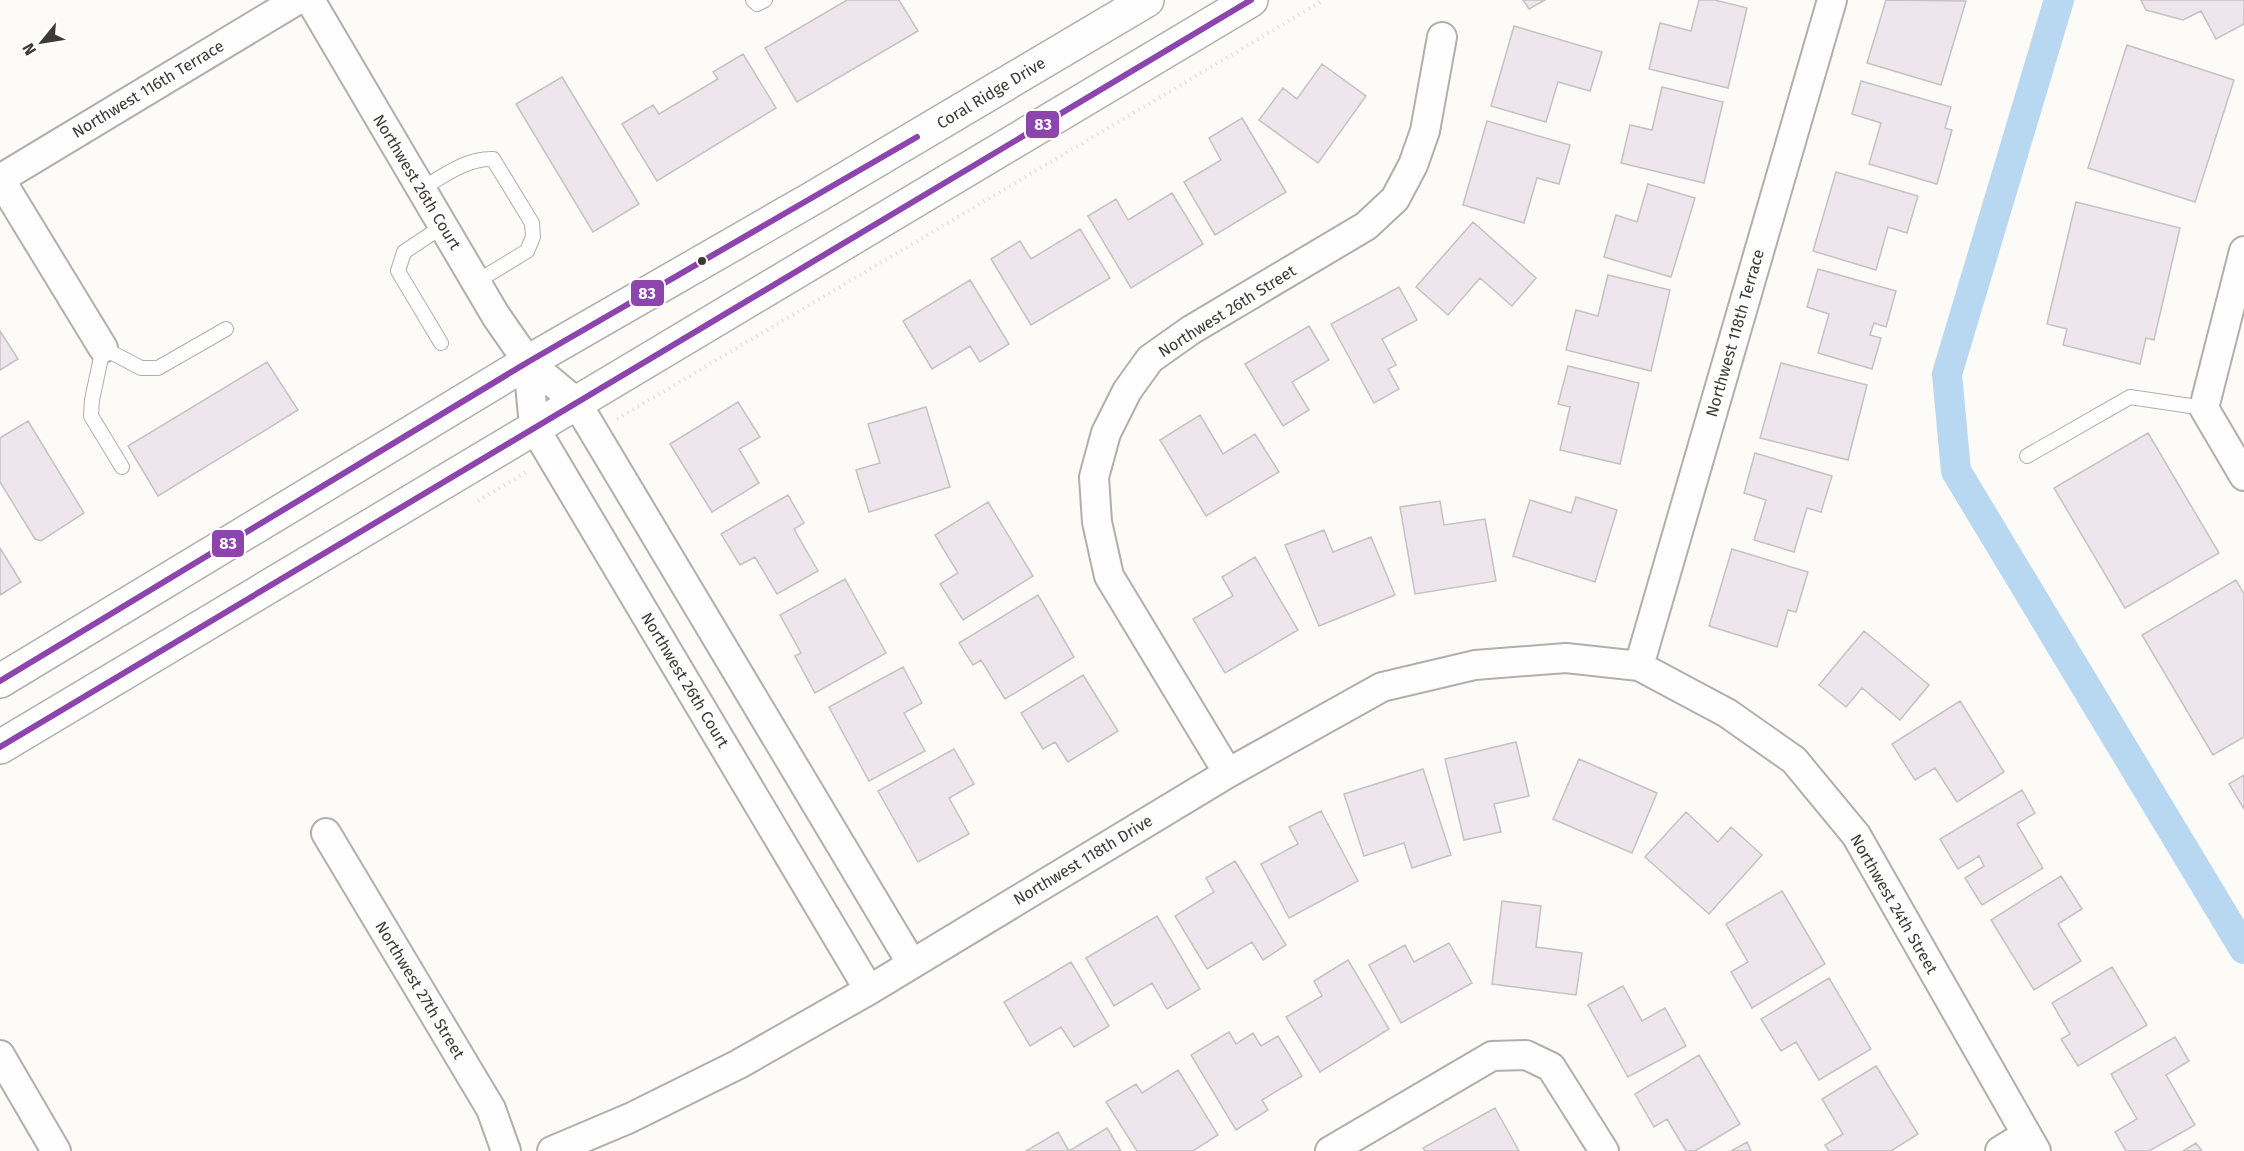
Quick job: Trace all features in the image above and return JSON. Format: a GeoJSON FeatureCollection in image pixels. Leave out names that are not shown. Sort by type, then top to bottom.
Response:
{"type":"FeatureCollection","features":[{"type":"Feature","properties":{"kind":"main road","name":"Coral Ridge Drive"},"geometry":{"type":"LineString","coordinates":[[0,681],[528,362],[824,192],[1147,0]]}},
{"type":"Feature","properties":{"kind":"main road"},"geometry":{"type":"LineString","coordinates":[[0,747],[1251,0]]}},
{"type":"Feature","properties":{"kind":"street","name":"Northwest 116th Terrace"},"geometry":{"type":"LineString","coordinates":[[0,178],[297,0]]}},
{"type":"Feature","properties":{"kind":"street","name":"Northwest 26th Court"},"geometry":{"type":"LineString","coordinates":[[310,0],[476,282],[528,362],[576,402],[912,964]]}},
{"type":"Feature","properties":{"kind":"street","name":"Northwest 118th Terrace"},"geometry":{"type":"LineString","coordinates":[[1639,666],[1832,0]]}},
{"type":"Feature","properties":{"kind":"street","name":"Northwest 26th Street"},"geometry":{"type":"LineString","coordinates":[[1228,773],[1109,576],[1097,522],[1094,477],[1106,433],[1126,392],[1150,359],[1191,330],[1366,226],[1395,199],[1413,165],[1425,131],[1442,37]]}},
{"type":"Feature","properties":{"kind":"street"},"geometry":{"type":"LineString","coordinates":[[0,178],[103,348]]}},
{"type":"Feature","properties":{"kind":"street"},"geometry":{"type":"LineString","coordinates":[[2244,251],[2204,408],[2244,476]]}},
{"type":"Feature","properties":{"kind":"street","name":"Northwest 26th Court"},"geometry":{"type":"LineString","coordinates":[[528,362],[534,427],[869,990]]}},
{"type":"Feature","properties":{"kind":"street","name":"Northwest 118th Drive"},"geometry":{"type":"LineString","coordinates":[[552,1151],[630,1118],[729,1069],[869,990],[1228,773],[1382,687],[1475,665],[1498,663],[1566,658],[1639,666]]}},
{"type":"Feature","properties":{"kind":"street","name":"Northwest 24th Street"},"geometry":{"type":"LineString","coordinates":[[1639,666],[1727,713],[1794,760],[1856,835],[2031,1143]]}},
{"type":"Feature","properties":{"kind":"street","name":"Northwest 27th Street"},"geometry":{"type":"LineString","coordinates":[[326,833],[490,1109],[506,1151]]}},
{"type":"Feature","properties":{"kind":"street"},"geometry":{"type":"LineString","coordinates":[[0,1055],[56,1151]]}},
{"type":"Feature","properties":{"kind":"street"},"geometry":{"type":"LineString","coordinates":[[1330,1151],[1492,1056],[1526,1055],[1551,1067],[1604,1151]]}},
{"type":"Feature","properties":{"kind":"street"},"geometry":{"type":"LineString","coordinates":[[2000,1151],[2031,1143]]}},
{"type":"Feature","properties":{"kind":"lane"},"geometry":{"type":"LineString","coordinates":[[753,0],[758,4],[765,0]]}},
{"type":"Feature","properties":{"kind":"lane"},"geometry":{"type":"LineString","coordinates":[[421,189],[468,162],[493,159],[532,223],[533,237],[527,251],[476,282]]}},
{"type":"Feature","properties":{"kind":"lane"},"geometry":{"type":"LineString","coordinates":[[441,343],[398,271],[404,252],[443,225]]}},
{"type":"Feature","properties":{"kind":"lane"},"geometry":{"type":"LineString","coordinates":[[122,466],[91,416],[103,348],[141,368],[158,368],[226,329]]}},
{"type":"Feature","properties":{"kind":"lane"},"geometry":{"type":"LineString","coordinates":[[2027,456],[2130,397],[2204,408]]}},
{"type":"Feature","properties":{"kind":"building"},"geometry":{"type":"Polygon","coordinates":[[[847,0],[899,0],[918,31],[797,102],[765,48],[847,0]]]}},
{"type":"Feature","properties":{"kind":"building"},"geometry":{"type":"Polygon","coordinates":[[[1523,0],[1545,0],[1529,9],[1523,0]]]}},
{"type":"Feature","properties":{"kind":"building"},"geometry":{"type":"Polygon","coordinates":[[[1699,0],[1715,0],[1747,8],[1728,88],[1649,69],[1660,23],[1691,31],[1699,0]]]}},
{"type":"Feature","properties":{"kind":"building"},"geometry":{"type":"Polygon","coordinates":[[[1886,0],[1966,1],[1941,85],[1867,63],[1886,0]]]}},
{"type":"Feature","properties":{"kind":"building"},"geometry":{"type":"Polygon","coordinates":[[[2141,0],[2244,0],[2244,24],[2216,39],[2201,11],[2183,20],[2146,10],[2141,0]]]}},
{"type":"Feature","properties":{"kind":"building"},"geometry":{"type":"Polygon","coordinates":[[[1514,26],[1602,52],[1590,91],[1558,82],[1546,122],[1491,106],[1514,26]]]}},
{"type":"Feature","properties":{"kind":"building"},"geometry":{"type":"Polygon","coordinates":[[[2127,45],[2234,80],[2195,202],[2088,168],[2127,45]]]}},
{"type":"Feature","properties":{"kind":"building"},"geometry":{"type":"Polygon","coordinates":[[[743,54],[776,108],[657,181],[622,124],[653,105],[659,114],[718,79],[713,72],[743,54]]]}},
{"type":"Feature","properties":{"kind":"building"},"geometry":{"type":"Polygon","coordinates":[[[1322,64],[1366,96],[1318,163],[1259,120],[1283,88],[1297,99],[1322,64]]]}},
{"type":"Feature","properties":{"kind":"building"},"geometry":{"type":"Polygon","coordinates":[[[562,77],[639,204],[593,232],[516,104],[562,77]]]}},
{"type":"Feature","properties":{"kind":"building"},"geometry":{"type":"Polygon","coordinates":[[[1861,81],[1951,107],[1945,128],[1952,130],[1937,184],[1869,164],[1881,123],[1852,114],[1861,81]]]}},
{"type":"Feature","properties":{"kind":"building"},"geometry":{"type":"Polygon","coordinates":[[[1662,87],[1723,102],[1704,183],[1621,163],[1630,125],[1652,130],[1662,87]]]}},
{"type":"Feature","properties":{"kind":"building"},"geometry":{"type":"Polygon","coordinates":[[[1242,118],[1286,192],[1215,235],[1184,182],[1221,160],[1209,138],[1242,118]]]}},
{"type":"Feature","properties":{"kind":"building"},"geometry":{"type":"Polygon","coordinates":[[[1487,121],[1570,145],[1559,184],[1537,178],[1524,223],[1463,205],[1487,121]]]}},
{"type":"Feature","properties":{"kind":"building"},"geometry":{"type":"Polygon","coordinates":[[[1836,172],[1918,196],[1907,233],[1888,227],[1876,270],[1813,251],[1836,172]]]}},
{"type":"Feature","properties":{"kind":"building"},"geometry":{"type":"Polygon","coordinates":[[[1648,184],[1695,198],[1671,277],[1604,257],[1616,215],[1637,222],[1648,184]]]}},
{"type":"Feature","properties":{"kind":"building"},"geometry":{"type":"Polygon","coordinates":[[[1172,193],[1203,244],[1131,288],[1088,216],[1116,199],[1128,220],[1172,193]]]}},
{"type":"Feature","properties":{"kind":"building"},"geometry":{"type":"Polygon","coordinates":[[[2076,202],[2180,228],[2154,340],[2146,338],[2140,364],[2063,345],[2067,329],[2047,324],[2076,202]]]}},
{"type":"Feature","properties":{"kind":"building"},"geometry":{"type":"Polygon","coordinates":[[[1473,222],[1536,278],[1512,306],[1480,278],[1448,315],[1416,287],[1473,222]]]}},
{"type":"Feature","properties":{"kind":"building"},"geometry":{"type":"Polygon","coordinates":[[[1080,229],[1110,278],[1031,325],[991,259],[1020,241],[1031,259],[1080,229]]]}},
{"type":"Feature","properties":{"kind":"building"},"geometry":{"type":"Polygon","coordinates":[[[1818,269],[1896,291],[1886,327],[1874,323],[1870,335],[1881,338],[1872,369],[1818,353],[1829,314],[1807,307],[1818,269]]]}},
{"type":"Feature","properties":{"kind":"building"},"geometry":{"type":"Polygon","coordinates":[[[1608,275],[1670,290],[1651,371],[1566,350],[1576,310],[1598,316],[1608,275]]]}},
{"type":"Feature","properties":{"kind":"building"},"geometry":{"type":"Polygon","coordinates":[[[970,280],[1009,344],[980,362],[970,346],[932,369],[903,321],[970,280]]]}},
{"type":"Feature","properties":{"kind":"building"},"geometry":{"type":"Polygon","coordinates":[[[1399,287],[1417,320],[1382,339],[1396,365],[1388,369],[1399,389],[1374,403],[1331,324],[1399,287]]]}},
{"type":"Feature","properties":{"kind":"building"},"geometry":{"type":"Polygon","coordinates":[[[1309,326],[1329,360],[1292,382],[1309,410],[1283,426],[1245,364],[1309,326]]]}},
{"type":"Feature","properties":{"kind":"building"},"geometry":{"type":"Polygon","coordinates":[[[0,331],[18,359],[0,370],[0,331]]]}},
{"type":"Feature","properties":{"kind":"building"},"geometry":{"type":"Polygon","coordinates":[[[267,362],[298,410],[158,496],[128,446],[267,362]]]}},
{"type":"Feature","properties":{"kind":"building"},"geometry":{"type":"Polygon","coordinates":[[[1781,363],[1867,385],[1848,460],[1760,438],[1781,363]]]}},
{"type":"Feature","properties":{"kind":"building"},"geometry":{"type":"Polygon","coordinates":[[[1568,366],[1639,383],[1620,464],[1560,450],[1570,407],[1558,404],[1568,366]]]}},
{"type":"Feature","properties":{"kind":"building"},"geometry":{"type":"Polygon","coordinates":[[[738,402],[760,437],[739,449],[759,483],[712,512],[670,444],[738,402]]]}},
{"type":"Feature","properties":{"kind":"building"},"geometry":{"type":"Polygon","coordinates":[[[926,407],[950,487],[869,512],[856,470],[880,463],[868,424],[926,407]]]}},
{"type":"Feature","properties":{"kind":"building"},"geometry":{"type":"Polygon","coordinates":[[[1200,415],[1223,454],[1255,434],[1279,472],[1206,516],[1160,440],[1200,415]]]}},
{"type":"Feature","properties":{"kind":"building"},"geometry":{"type":"Polygon","coordinates":[[[28,421],[84,513],[41,541],[35,539],[0,482],[0,438],[28,421]]]}},
{"type":"Feature","properties":{"kind":"building"},"geometry":{"type":"Polygon","coordinates":[[[2148,433],[2219,553],[2125,608],[2054,488],[2148,433]]]}},
{"type":"Feature","properties":{"kind":"building"},"geometry":{"type":"Polygon","coordinates":[[[1755,453],[1832,476],[1821,512],[1807,508],[1794,552],[1754,540],[1766,500],[1744,493],[1755,453]]]}},
{"type":"Feature","properties":{"kind":"building"},"geometry":{"type":"Polygon","coordinates":[[[788,495],[804,523],[794,529],[818,571],[777,594],[755,557],[740,565],[721,534],[788,495]]]}},
{"type":"Feature","properties":{"kind":"building"},"geometry":{"type":"Polygon","coordinates":[[[1576,497],[1617,510],[1595,582],[1513,556],[1530,500],[1571,513],[1576,497]]]}},
{"type":"Feature","properties":{"kind":"building"},"geometry":{"type":"Polygon","coordinates":[[[1440,501],[1444,525],[1485,519],[1496,581],[1415,594],[1400,507],[1440,501]]]}},
{"type":"Feature","properties":{"kind":"building"},"geometry":{"type":"Polygon","coordinates":[[[988,502],[1033,576],[963,620],[940,584],[958,573],[935,535],[988,502]]]}},
{"type":"Feature","properties":{"kind":"building"},"geometry":{"type":"Polygon","coordinates":[[[1324,530],[1333,552],[1371,537],[1395,595],[1319,626],[1285,545],[1324,530]]]}},
{"type":"Feature","properties":{"kind":"building"},"geometry":{"type":"Polygon","coordinates":[[[0,548],[21,582],[0,595],[0,548]]]}},
{"type":"Feature","properties":{"kind":"building"},"geometry":{"type":"Polygon","coordinates":[[[1732,549],[1808,572],[1796,612],[1788,610],[1777,647],[1709,626],[1732,549]]]}},
{"type":"Feature","properties":{"kind":"building"},"geometry":{"type":"Polygon","coordinates":[[[1255,557],[1298,630],[1225,673],[1193,619],[1233,596],[1222,577],[1255,557]]]}},
{"type":"Feature","properties":{"kind":"building"},"geometry":{"type":"Polygon","coordinates":[[[845,579],[886,653],[815,693],[795,656],[801,653],[780,615],[845,579]]]}},
{"type":"Feature","properties":{"kind":"building"},"geometry":{"type":"Polygon","coordinates":[[[2236,580],[2244,594],[2244,737],[2213,755],[2142,635],[2236,580]]]}},
{"type":"Feature","properties":{"kind":"building"},"geometry":{"type":"Polygon","coordinates":[[[1038,595],[1074,657],[1005,699],[981,660],[973,665],[959,643],[1038,595]]]}},
{"type":"Feature","properties":{"kind":"building"},"geometry":{"type":"Polygon","coordinates":[[[1864,631],[1929,685],[1900,720],[1862,688],[1846,707],[1819,685],[1864,631]]]}},
{"type":"Feature","properties":{"kind":"building"},"geometry":{"type":"Polygon","coordinates":[[[903,667],[922,703],[904,713],[925,751],[869,781],[829,707],[903,667]]]}},
{"type":"Feature","properties":{"kind":"building"},"geometry":{"type":"Polygon","coordinates":[[[1083,675],[1118,731],[1068,762],[1055,742],[1043,749],[1021,713],[1083,675]]]}},
{"type":"Feature","properties":{"kind":"building"},"geometry":{"type":"Polygon","coordinates":[[[1960,701],[2004,772],[1957,802],[1935,768],[1915,780],[1892,744],[1960,701]]]}},
{"type":"Feature","properties":{"kind":"building"},"geometry":{"type":"Polygon","coordinates":[[[1516,742],[1529,796],[1494,804],[1501,832],[1464,840],[1445,759],[1516,742]]]}},
{"type":"Feature","properties":{"kind":"building"},"geometry":{"type":"Polygon","coordinates":[[[954,749],[974,784],[949,798],[969,834],[918,862],[878,791],[954,749]]]}},
{"type":"Feature","properties":{"kind":"building"},"geometry":{"type":"Polygon","coordinates":[[[1579,759],[1657,793],[1632,853],[1553,819],[1579,759]]]}},
{"type":"Feature","properties":{"kind":"building"},"geometry":{"type":"Polygon","coordinates":[[[1423,769],[1451,855],[1412,868],[1404,843],[1364,856],[1344,794],[1423,769]]]}},
{"type":"Feature","properties":{"kind":"building"},"geometry":{"type":"Polygon","coordinates":[[[2244,775],[2244,809],[2229,784],[2244,775]]]}},
{"type":"Feature","properties":{"kind":"building"},"geometry":{"type":"Polygon","coordinates":[[[2022,790],[2035,813],[2017,824],[2043,868],[1982,905],[1965,878],[1984,866],[1979,856],[1958,869],[1940,839],[2022,790]]]}},
{"type":"Feature","properties":{"kind":"building"},"geometry":{"type":"Polygon","coordinates":[[[1321,811],[1358,881],[1289,918],[1261,864],[1298,844],[1289,827],[1321,811]]]}},
{"type":"Feature","properties":{"kind":"building"},"geometry":{"type":"Polygon","coordinates":[[[1686,812],[1718,842],[1731,827],[1762,855],[1709,914],[1645,857],[1686,812]]]}},
{"type":"Feature","properties":{"kind":"building"},"geometry":{"type":"Polygon","coordinates":[[[1235,861],[1286,945],[1263,960],[1252,942],[1207,969],[1175,916],[1214,892],[1206,878],[1235,861]]]}},
{"type":"Feature","properties":{"kind":"building"},"geometry":{"type":"Polygon","coordinates":[[[2061,876],[2082,909],[2058,924],[2081,961],[2034,990],[1991,920],[2061,876]]]}},
{"type":"Feature","properties":{"kind":"building"},"geometry":{"type":"Polygon","coordinates":[[[1782,891],[1825,964],[1752,1008],[1731,972],[1748,962],[1726,924],[1782,891]]]}},
{"type":"Feature","properties":{"kind":"building"},"geometry":{"type":"Polygon","coordinates":[[[1502,901],[1541,906],[1536,947],[1582,953],[1576,995],[1492,984],[1502,901]]]}},
{"type":"Feature","properties":{"kind":"building"},"geometry":{"type":"Polygon","coordinates":[[[1157,916],[1200,989],[1167,1009],[1152,983],[1114,1006],[1086,958],[1157,916]]]}},
{"type":"Feature","properties":{"kind":"building"},"geometry":{"type":"Polygon","coordinates":[[[1449,943],[1472,983],[1401,1023],[1369,965],[1405,945],[1414,962],[1449,943]]]}},
{"type":"Feature","properties":{"kind":"building"},"geometry":{"type":"Polygon","coordinates":[[[1348,960],[1389,1029],[1320,1072],[1286,1017],[1322,996],[1314,981],[1348,960]]]}},
{"type":"Feature","properties":{"kind":"building"},"geometry":{"type":"Polygon","coordinates":[[[1071,962],[1109,1026],[1074,1047],[1061,1027],[1030,1046],[1004,1002],[1071,962]]]}},
{"type":"Feature","properties":{"kind":"building"},"geometry":{"type":"Polygon","coordinates":[[[2112,967],[2147,1025],[2078,1066],[2061,1039],[2070,1034],[2052,1003],[2112,967]]]}},
{"type":"Feature","properties":{"kind":"building"},"geometry":{"type":"Polygon","coordinates":[[[1829,978],[1871,1049],[1819,1080],[1796,1042],[1781,1051],[1761,1019],[1829,978]]]}},
{"type":"Feature","properties":{"kind":"building"},"geometry":{"type":"Polygon","coordinates":[[[1623,986],[1642,1021],[1665,1008],[1686,1046],[1628,1077],[1588,1005],[1623,986]]]}},
{"type":"Feature","properties":{"kind":"building"},"geometry":{"type":"Polygon","coordinates":[[[1229,1032],[1236,1044],[1253,1033],[1261,1046],[1278,1036],[1302,1076],[1262,1100],[1268,1110],[1236,1130],[1191,1055],[1229,1032]]]}},
{"type":"Feature","properties":{"kind":"building"},"geometry":{"type":"Polygon","coordinates":[[[2175,1037],[2189,1061],[2166,1075],[2195,1125],[2149,1151],[2126,1151],[2115,1132],[2137,1119],[2111,1074],[2175,1037]]]}},
{"type":"Feature","properties":{"kind":"building"},"geometry":{"type":"Polygon","coordinates":[[[1699,1055],[1740,1124],[1695,1151],[1686,1151],[1667,1119],[1654,1127],[1635,1094],[1699,1055]]]}},
{"type":"Feature","properties":{"kind":"building"},"geometry":{"type":"Polygon","coordinates":[[[1876,1066],[1918,1134],[1891,1151],[1829,1151],[1825,1145],[1843,1134],[1822,1099],[1876,1066]]]}},
{"type":"Feature","properties":{"kind":"building"},"geometry":{"type":"Polygon","coordinates":[[[1178,1070],[1218,1135],[1193,1151],[1137,1151],[1106,1102],[1136,1084],[1142,1093],[1178,1070]]]}},
{"type":"Feature","properties":{"kind":"building"},"geometry":{"type":"Polygon","coordinates":[[[1495,1108],[1519,1151],[1425,1151],[1423,1148],[1495,1108]]]}},
{"type":"Feature","properties":{"kind":"building"},"geometry":{"type":"Polygon","coordinates":[[[1107,1128],[1121,1151],[1069,1151],[1107,1128]]]}},
{"type":"Feature","properties":{"kind":"building"},"geometry":{"type":"Polygon","coordinates":[[[1058,1132],[1069,1151],[1026,1151],[1058,1132]]]}},
{"type":"Feature","properties":{"kind":"building"},"geometry":{"type":"Polygon","coordinates":[[[1747,1142],[1751,1151],[1731,1151],[1747,1142]]]}},
{"type":"Feature","properties":{"kind":"building"},"geometry":{"type":"Polygon","coordinates":[[[2196,1143],[2202,1151],[2183,1151],[2196,1143]]]}},
{"type":"Feature","properties":{"kind":"waterway"},"geometry":{"type":"LineString","coordinates":[[2059,0],[1947,374],[1956,471],[2244,949]]}},
{"type":"Feature","properties":{"kind":"transit line","name":"83"},"geometry":{"type":"LineString","coordinates":[[0,747],[1251,0]]}},
{"type":"Feature","properties":{"kind":"transit line","name":"83"},"geometry":{"type":"LineString","coordinates":[[0,681],[528,362],[917,137]]}}]}
